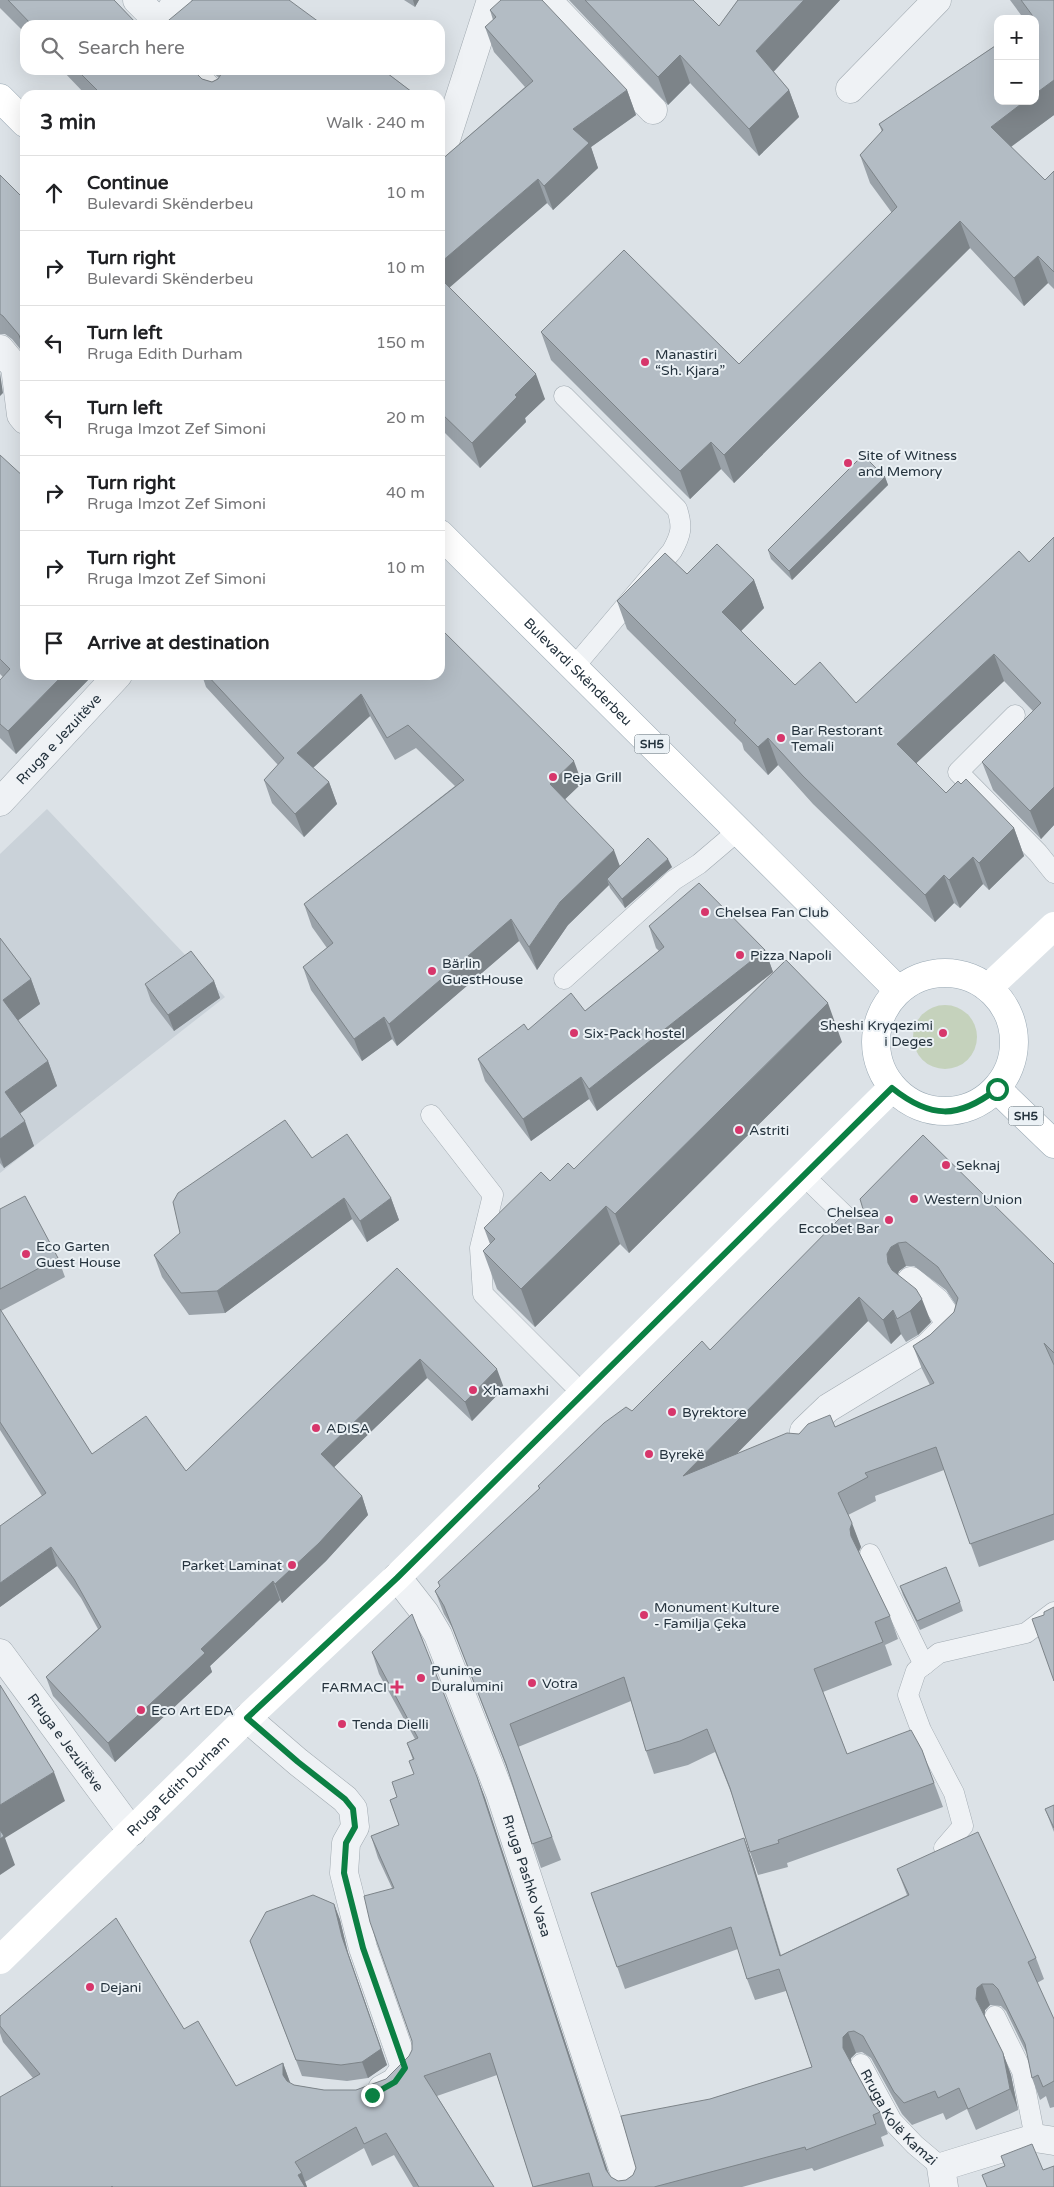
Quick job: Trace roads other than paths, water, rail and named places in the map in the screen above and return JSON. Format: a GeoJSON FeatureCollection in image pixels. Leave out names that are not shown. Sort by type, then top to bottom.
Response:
{"type":"FeatureCollection","features":[{"type":"Feature","properties":{"kind":"main road"},"geometry":{"type":"LineString","coordinates":[[0,98],[20,118]]}},
{"type":"Feature","properties":{"kind":"main road","name":"Bulevardi Skënderbeu"},"geometry":{"type":"LineString","coordinates":[[445,539],[898,990]]}},
{"type":"Feature","properties":{"kind":"main road"},"geometry":{"type":"LineString","coordinates":[[988,988],[1054,926]]}},
{"type":"Feature","properties":{"kind":"main road"},"geometry":{"type":"LineString","coordinates":[[939,973],[953,973],[972,978],[988,988],[1004,1004],[1013,1025],[1014,1048],[1009,1069],[997,1089],[979,1103],[956,1111],[933,1111],[910,1103],[892,1088],[882,1073],[876,1056],[875,1038],[878,1021],[886,1004],[898,990],[914,980],[939,973]]}},
{"type":"Feature","properties":{"kind":"main road","name":"Rruga Edith Durham"},"geometry":{"type":"LineString","coordinates":[[0,1960],[247,1718],[397,1578],[892,1088]]}},
{"type":"Feature","properties":{"kind":"main road","name":"SH5"},"geometry":{"type":"LineString","coordinates":[[997,1089],[1054,1144]]}},
{"type":"Feature","properties":{"kind":"street"},"geometry":{"type":"LineString","coordinates":[[137,0],[157,20]]}},
{"type":"Feature","properties":{"kind":"street"},"geometry":{"type":"LineString","coordinates":[[165,20],[177,0]]}},
{"type":"Feature","properties":{"kind":"street"},"geometry":{"type":"LineString","coordinates":[[445,143],[491,0]]}},
{"type":"Feature","properties":{"kind":"street"},"geometry":{"type":"LineString","coordinates":[[547,0],[653,110]]}},
{"type":"Feature","properties":{"kind":"street"},"geometry":{"type":"LineString","coordinates":[[850,89],[937,0]]}},
{"type":"Feature","properties":{"kind":"street"},"geometry":{"type":"LineString","coordinates":[[0,349],[15,367],[20,406]]}},
{"type":"Feature","properties":{"kind":"street","name":"Rruga e Jezuitëve"},"geometry":{"type":"LineString","coordinates":[[0,802],[113,680]]}},
{"type":"Feature","properties":{"kind":"street"},"geometry":{"type":"LineString","coordinates":[[802,1443],[804,1431],[828,1408],[928,1347],[951,1324],[936,1302],[911,1281]]}},
{"type":"Feature","properties":{"kind":"street","name":"Rruga Pashko Vasa"},"geometry":{"type":"LineString","coordinates":[[397,1578],[425,1613],[438,1636],[500,1792],[629,2187]]}},
{"type":"Feature","properties":{"kind":"street","name":"Rruga e Jezuitëve"},"geometry":{"type":"LineString","coordinates":[[0,1653],[132,1832]]}},
{"type":"Feature","properties":{"kind":"street"},"geometry":{"type":"LineString","coordinates":[[247,1718],[345,1799],[353,1809],[355,1827],[346,1843],[344,1873],[363,1948],[405,2068],[395,2082],[372,2095],[354,2096]]}},
{"type":"Feature","properties":{"kind":"street","name":"Rruga Kolë Kamzi"},"geometry":{"type":"LineString","coordinates":[[943,2177],[1044,2140]]}},
{"type":"Feature","properties":{"kind":"lane"},"geometry":{"type":"LineString","coordinates":[[200,75],[214,90]]}},
{"type":"Feature","properties":{"kind":"lane"},"geometry":{"type":"LineString","coordinates":[[564,396],[677,509],[682,522],[681,535],[672,551],[574,667]]}},
{"type":"Feature","properties":{"kind":"lane"},"geometry":{"type":"LineString","coordinates":[[1016,715],[958,772],[1038,853],[1054,873]]}},
{"type":"Feature","properties":{"kind":"lane"},"geometry":{"type":"LineString","coordinates":[[564,979],[674,880],[699,864],[739,830]]}},
{"type":"Feature","properties":{"kind":"lane"},"geometry":{"type":"LineString","coordinates":[[431,1115],[492,1195],[480,1248],[484,1294],[582,1393]]}},
{"type":"Feature","properties":{"kind":"lane"},"geometry":{"type":"LineString","coordinates":[[804,1176],[860,1230]]}},
{"type":"Feature","properties":{"kind":"lane"},"geometry":{"type":"LineString","coordinates":[[870,1554],[924,1665]]}},
{"type":"Feature","properties":{"kind":"lane"},"geometry":{"type":"LineString","coordinates":[[944,1848],[963,1826],[954,1792],[921,1730],[908,1695],[916,1671],[939,1653],[1026,1633],[1054,1612]]}},
{"type":"Feature","properties":{"kind":"lane","name":"Rruga Kolë Kamzi"},"geometry":{"type":"LineString","coordinates":[[995,2016],[1022,2071],[1044,2140]]}},
{"type":"Feature","properties":{"kind":"lane","name":"Rruga Kolë Kamzi"},"geometry":{"type":"LineString","coordinates":[[861,2064],[892,2121],[943,2177]]}},
{"type":"Feature","properties":{"kind":"place","name":"Manastiri “Sh. Kjara”"},"geometry":{"type":"Point","coordinates":[645,362]}},
{"type":"Feature","properties":{"kind":"place","name":"Site of Witness and Memory"},"geometry":{"type":"Point","coordinates":[848,463]}},
{"type":"Feature","properties":{"kind":"place","name":"Bar Restorant Temali"},"geometry":{"type":"Point","coordinates":[781,738]}},
{"type":"Feature","properties":{"kind":"place","name":"Peja Grill"},"geometry":{"type":"Point","coordinates":[553,777]}},
{"type":"Feature","properties":{"kind":"place","name":"Chelsea Fan Club"},"geometry":{"type":"Point","coordinates":[705,912]}},
{"type":"Feature","properties":{"kind":"place","name":"Pizza Napoli"},"geometry":{"type":"Point","coordinates":[740,955]}},
{"type":"Feature","properties":{"kind":"place","name":"Bärlin GuestHouse"},"geometry":{"type":"Point","coordinates":[432,971]}},
{"type":"Feature","properties":{"kind":"place","name":"Six-Pack hostel"},"geometry":{"type":"Point","coordinates":[574,1033]}},
{"type":"Feature","properties":{"kind":"place","name":"Sheshi Kryqezimi i Deges"},"geometry":{"type":"Point","coordinates":[943,1033]}},
{"type":"Feature","properties":{"kind":"place","name":"Astriti"},"geometry":{"type":"Point","coordinates":[739,1130]}},
{"type":"Feature","properties":{"kind":"place","name":"Seknaj"},"geometry":{"type":"Point","coordinates":[946,1165]}},
{"type":"Feature","properties":{"kind":"place","name":"Western Union"},"geometry":{"type":"Point","coordinates":[914,1199]}},
{"type":"Feature","properties":{"kind":"place","name":"Chelsea Eccobet Bar"},"geometry":{"type":"Point","coordinates":[889,1220]}},
{"type":"Feature","properties":{"kind":"place","name":"Eco Garten Guest House"},"geometry":{"type":"Point","coordinates":[26,1254]}},
{"type":"Feature","properties":{"kind":"place","name":"Xhamaxhi"},"geometry":{"type":"Point","coordinates":[473,1390]}},
{"type":"Feature","properties":{"kind":"place","name":"Byrektore"},"geometry":{"type":"Point","coordinates":[672,1412]}},
{"type":"Feature","properties":{"kind":"place","name":"ADISA"},"geometry":{"type":"Point","coordinates":[316,1428]}},
{"type":"Feature","properties":{"kind":"place","name":"Byrekë"},"geometry":{"type":"Point","coordinates":[649,1454]}},
{"type":"Feature","properties":{"kind":"place","name":"Parket Laminat"},"geometry":{"type":"Point","coordinates":[292,1565]}},
{"type":"Feature","properties":{"kind":"place","name":"Monument Kulture - Familja Çeka"},"geometry":{"type":"Point","coordinates":[644,1615]}},
{"type":"Feature","properties":{"kind":"place","name":"Punime Duralumini"},"geometry":{"type":"Point","coordinates":[421,1678]}},
{"type":"Feature","properties":{"kind":"place","name":"Votra"},"geometry":{"type":"Point","coordinates":[532,1683]}},
{"type":"Feature","properties":{"kind":"place","name":"FARMACI"},"geometry":{"type":"Point","coordinates":[397,1687]}},
{"type":"Feature","properties":{"kind":"place","name":"Eco Art EDA"},"geometry":{"type":"Point","coordinates":[141,1710]}},
{"type":"Feature","properties":{"kind":"place","name":"Tenda Dielli"},"geometry":{"type":"Point","coordinates":[342,1724]}},
{"type":"Feature","properties":{"kind":"place","name":"Dejani"},"geometry":{"type":"Point","coordinates":[90,1987]}}]}
